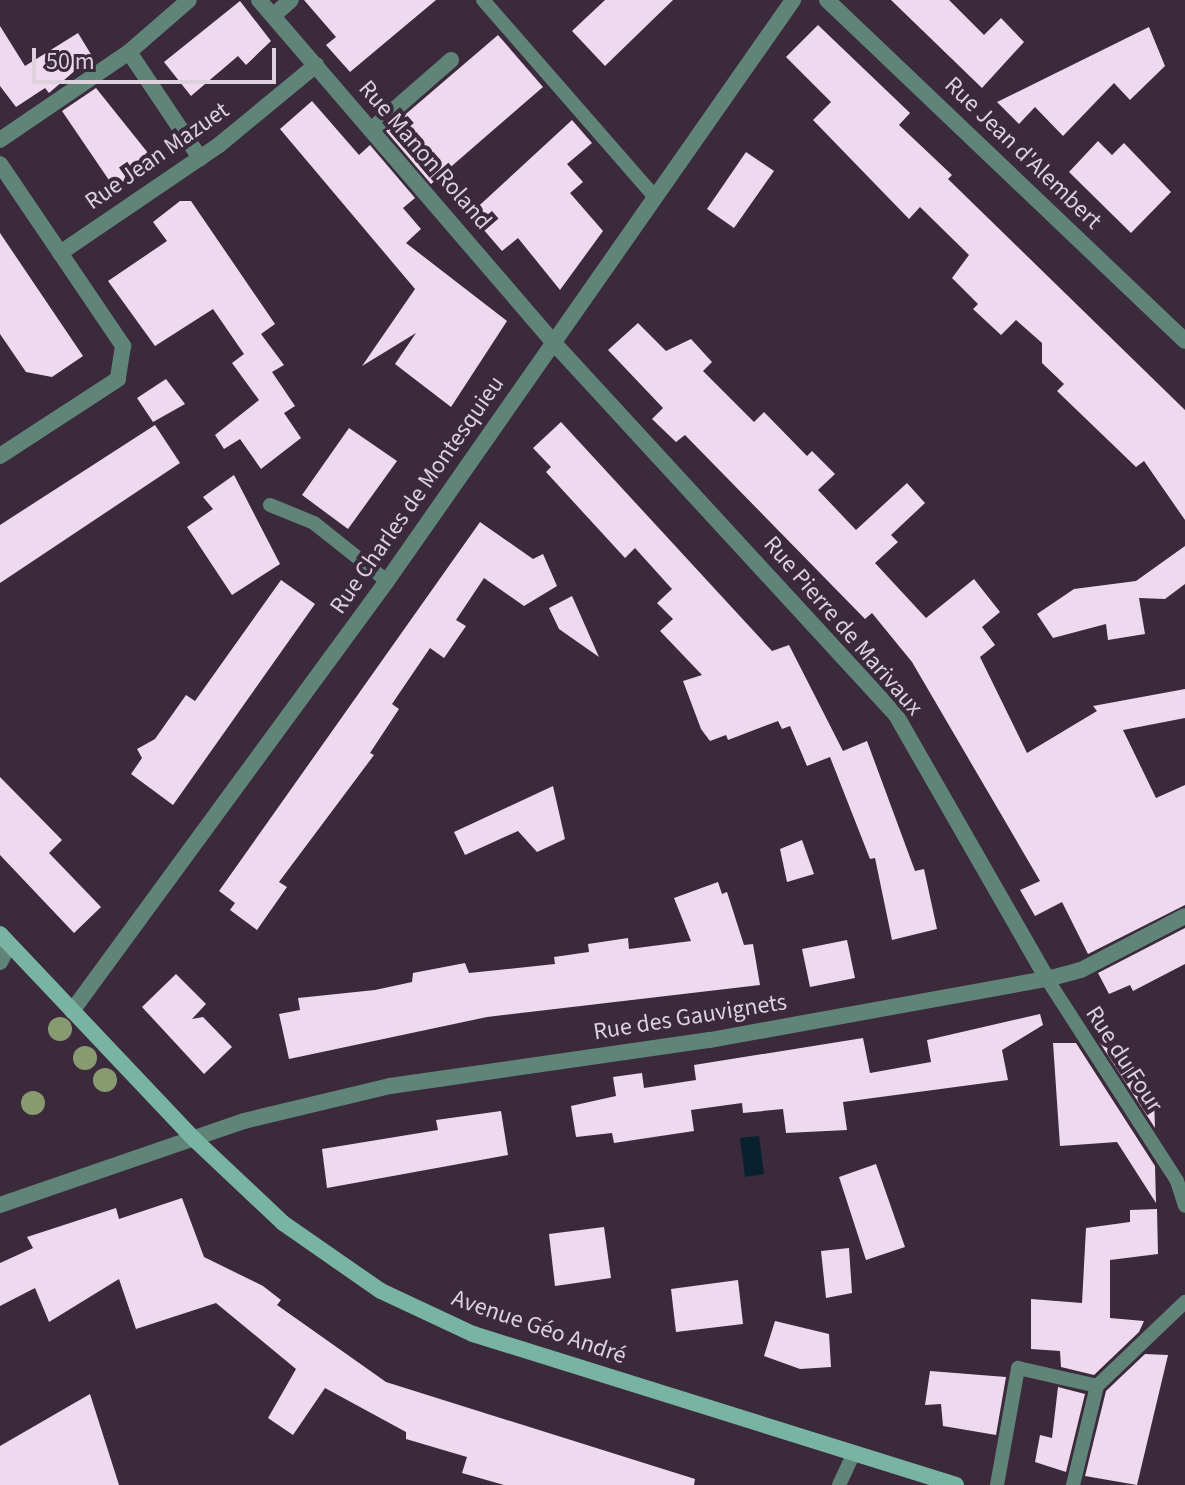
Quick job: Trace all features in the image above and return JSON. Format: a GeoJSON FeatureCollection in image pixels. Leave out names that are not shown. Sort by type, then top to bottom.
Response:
{"type":"FeatureCollection","features":[{"type":"Feature","properties":{"kind":"main road","name":"Avenue Géo André"},"geometry":{"type":"LineString","coordinates":[[5,939],[195,1140],[283,1223],[381,1291],[473,1334],[956,1485]]}},
{"type":"Feature","properties":{"kind":"street"},"geometry":{"type":"LineString","coordinates":[[0,140],[129,52],[189,0]]}},
{"type":"Feature","properties":{"kind":"street","name":"Rue Manon Roland"},"geometry":{"type":"LineString","coordinates":[[259,0],[553,342]]}},
{"type":"Feature","properties":{"kind":"street"},"geometry":{"type":"LineString","coordinates":[[273,16],[291,0]]}},
{"type":"Feature","properties":{"kind":"street","name":"Rue Charles de Montesquieu"},"geometry":{"type":"LineString","coordinates":[[72,1011],[387,581],[793,0]]}},
{"type":"Feature","properties":{"kind":"street","name":"Rue Jean d'Alembert"},"geometry":{"type":"LineString","coordinates":[[827,0],[1185,341]]}},
{"type":"Feature","properties":{"kind":"street"},"geometry":{"type":"LineString","coordinates":[[129,52],[200,158]]}},
{"type":"Feature","properties":{"kind":"street"},"geometry":{"type":"LineString","coordinates":[[372,129],[451,60]]}},
{"type":"Feature","properties":{"kind":"street","name":"Rue Jean Mazuet"},"geometry":{"type":"LineString","coordinates":[[60,253],[200,158],[316,65]]}},
{"type":"Feature","properties":{"kind":"street"},"geometry":{"type":"LineString","coordinates":[[0,164],[123,346],[118,379],[0,456]]}},
{"type":"Feature","properties":{"kind":"street","name":"Rue Pierre de Marivaux"},"geometry":{"type":"LineString","coordinates":[[553,342],[896,715],[1047,979]]}},
{"type":"Feature","properties":{"kind":"street","name":"Rue des Gauvignets"},"geometry":{"type":"LineString","coordinates":[[0,1205],[244,1121],[390,1086],[710,1040],[1047,979],[1081,970],[1185,916]]}},
{"type":"Feature","properties":{"kind":"street"},"geometry":{"type":"LineString","coordinates":[[0,962],[5,939]]}},
{"type":"Feature","properties":{"kind":"lane"},"geometry":{"type":"LineString","coordinates":[[483,0],[655,197]]}},
{"type":"Feature","properties":{"kind":"lane"},"geometry":{"type":"LineString","coordinates":[[270,505],[314,523],[387,581]]}},
{"type":"Feature","properties":{"kind":"lane","name":"Rue du Four"},"geometry":{"type":"LineString","coordinates":[[1047,979],[1177,1181],[1185,1206]]}},
{"type":"Feature","properties":{"kind":"lane"},"geometry":{"type":"LineString","coordinates":[[1073,1485],[1097,1386],[1185,1302]]}},
{"type":"Feature","properties":{"kind":"lane"},"geometry":{"type":"LineString","coordinates":[[997,1485],[1018,1368],[1097,1386]]}},
{"type":"Feature","properties":{"kind":"lane"},"geometry":{"type":"LineString","coordinates":[[839,1485],[854,1453]]}},
{"type":"Feature","properties":{"kind":"water"},"geometry":{"type":"Polygon","coordinates":[[[759,1136],[764,1174],[745,1177],[740,1138],[759,1136]]]}},
{"type":"Feature","properties":{"kind":"building"},"geometry":{"type":"Polygon","coordinates":[[[304,0],[436,0],[350,72],[326,45],[336,37],[304,0]]]}},
{"type":"Feature","properties":{"kind":"building"},"geometry":{"type":"Polygon","coordinates":[[[605,0],[673,0],[605,66],[572,31],[605,0]]]}},
{"type":"Feature","properties":{"kind":"building"},"geometry":{"type":"Polygon","coordinates":[[[891,0],[949,0],[984,35],[1001,18],[1024,42],[982,88],[891,0]]]}},
{"type":"Feature","properties":{"kind":"building"},"geometry":{"type":"Polygon","coordinates":[[[240,1],[271,41],[246,65],[238,56],[191,96],[164,62],[240,1]]]}},
{"type":"Feature","properties":{"kind":"building"},"geometry":{"type":"Polygon","coordinates":[[[818,25],[910,113],[899,125],[952,175],[948,179],[1185,410],[1185,520],[1144,461],[1136,467],[1057,391],[1064,384],[1042,363],[1042,343],[1016,320],[1001,335],[973,309],[978,304],[952,278],[969,255],[920,207],[909,219],[813,120],[831,102],[786,57],[818,25]]]}},
{"type":"Feature","properties":{"kind":"building"},"geometry":{"type":"Polygon","coordinates":[[[0,26],[25,66],[78,33],[92,56],[49,93],[45,88],[16,107],[0,86],[0,26]]]}},
{"type":"Feature","properties":{"kind":"building"},"geometry":{"type":"Polygon","coordinates":[[[1149,27],[1165,66],[1130,100],[1114,83],[1063,136],[1035,107],[1019,124],[997,102],[1149,27]]]}},
{"type":"Feature","properties":{"kind":"building"},"geometry":{"type":"Polygon","coordinates":[[[498,35],[543,87],[431,184],[386,131],[498,35]]]}},
{"type":"Feature","properties":{"kind":"building"},"geometry":{"type":"Polygon","coordinates":[[[96,88],[156,163],[115,189],[62,111],[96,88]]]}},
{"type":"Feature","properties":{"kind":"building"},"geometry":{"type":"Polygon","coordinates":[[[312,101],[359,155],[370,145],[415,198],[403,208],[421,229],[406,243],[507,321],[451,407],[395,364],[416,333],[362,366],[415,289],[280,129],[312,101]]]}},
{"type":"Feature","properties":{"kind":"building"},"geometry":{"type":"Polygon","coordinates":[[[572,120],[592,143],[567,164],[583,182],[570,193],[603,231],[560,290],[518,238],[502,251],[470,214],[572,120]]]}},
{"type":"Feature","properties":{"kind":"building"},"geometry":{"type":"Polygon","coordinates":[[[1098,141],[1112,155],[1124,143],[1171,192],[1131,233],[1069,172],[1098,141]]]}},
{"type":"Feature","properties":{"kind":"building"},"geometry":{"type":"Polygon","coordinates":[[[746,152],[774,171],[734,228],[707,209],[746,152]]]}},
{"type":"Feature","properties":{"kind":"building"},"geometry":{"type":"Polygon","coordinates":[[[180,201],[191,201],[275,324],[261,334],[284,365],[272,372],[295,406],[284,413],[301,438],[261,469],[240,439],[224,449],[215,435],[259,400],[232,363],[244,354],[213,309],[155,346],[108,281],[167,241],[153,222],[180,201]]]}},
{"type":"Feature","properties":{"kind":"building"},"geometry":{"type":"Polygon","coordinates":[[[0,233],[83,356],[52,377],[26,372],[0,334],[0,233]]]}},
{"type":"Feature","properties":{"kind":"building"},"geometry":{"type":"Polygon","coordinates":[[[638,323],[666,351],[691,339],[712,362],[703,371],[754,422],[764,412],[807,456],[812,451],[835,474],[818,490],[856,530],[907,483],[925,503],[891,535],[898,542],[875,563],[926,618],[974,579],[1000,612],[982,627],[995,645],[980,657],[1027,753],[1097,711],[1093,706],[1185,689],[1185,718],[1123,730],[1156,798],[1185,785],[1185,905],[1088,954],[1062,902],[1035,916],[1020,890],[1040,881],[912,662],[872,613],[865,619],[685,435],[676,442],[652,419],[663,408],[608,350],[638,323]]]}},
{"type":"Feature","properties":{"kind":"building"},"geometry":{"type":"Polygon","coordinates":[[[166,379],[185,404],[153,422],[137,398],[166,379]]]}},
{"type":"Feature","properties":{"kind":"building"},"geometry":{"type":"Polygon","coordinates":[[[561,422],[772,651],[789,645],[843,751],[867,741],[915,871],[924,869],[937,929],[892,940],[875,858],[870,859],[830,757],[807,766],[790,726],[782,729],[778,721],[728,740],[726,735],[710,741],[701,729],[683,681],[702,675],[660,631],[673,619],[657,603],[672,589],[635,548],[625,558],[546,472],[551,467],[533,448],[561,422]]]}},
{"type":"Feature","properties":{"kind":"building"},"geometry":{"type":"Polygon","coordinates":[[[155,425],[180,463],[0,583],[0,525],[155,425]]]}},
{"type":"Feature","properties":{"kind":"building"},"geometry":{"type":"Polygon","coordinates":[[[349,428],[397,461],[348,529],[302,495],[349,428]]]}},
{"type":"Feature","properties":{"kind":"building"},"geometry":{"type":"Polygon","coordinates":[[[234,475],[280,564],[232,595],[187,527],[213,509],[203,497],[234,475]]]}},
{"type":"Feature","properties":{"kind":"building"},"geometry":{"type":"Polygon","coordinates":[[[480,522],[533,559],[543,554],[557,586],[524,606],[484,578],[456,620],[466,626],[444,658],[430,648],[392,704],[399,709],[370,753],[374,755],[279,882],[287,887],[257,930],[230,910],[235,903],[219,891],[480,522]]]}},
{"type":"Feature","properties":{"kind":"building"},"geometry":{"type":"Polygon","coordinates":[[[1185,546],[1185,584],[1165,599],[1139,598],[1145,634],[1108,640],[1106,624],[1053,638],[1037,614],[1074,589],[1136,581],[1185,546]]]}},
{"type":"Feature","properties":{"kind":"building"},"geometry":{"type":"Polygon","coordinates":[[[281,580],[315,604],[173,805],[131,774],[142,758],[137,749],[155,739],[186,695],[195,701],[281,580]]]}},
{"type":"Feature","properties":{"kind":"building"},"geometry":{"type":"Polygon","coordinates":[[[572,596],[599,657],[559,629],[549,608],[572,596]]]}},
{"type":"Feature","properties":{"kind":"building"},"geometry":{"type":"Polygon","coordinates":[[[0,777],[62,840],[49,853],[101,907],[74,933],[0,855],[0,777]]]}},
{"type":"Feature","properties":{"kind":"building"},"geometry":{"type":"Polygon","coordinates":[[[553,786],[565,839],[537,852],[518,831],[465,855],[454,832],[553,786]]]}},
{"type":"Feature","properties":{"kind":"building"},"geometry":{"type":"Polygon","coordinates":[[[802,840],[814,874],[787,882],[780,849],[802,840]]]}},
{"type":"Feature","properties":{"kind":"building"},"geometry":{"type":"Polygon","coordinates":[[[718,882],[722,894],[727,892],[744,945],[753,944],[760,985],[487,1017],[289,1059],[279,1014],[300,1010],[298,998],[375,990],[412,982],[413,973],[465,963],[469,973],[555,964],[554,957],[589,952],[588,944],[628,938],[629,949],[691,941],[674,898],[718,882]]]}},
{"type":"Feature","properties":{"kind":"building"},"geometry":{"type":"Polygon","coordinates":[[[1185,928],[1185,964],[1133,991],[1130,985],[1109,994],[1098,973],[1185,928]]]}},
{"type":"Feature","properties":{"kind":"building"},"geometry":{"type":"Polygon","coordinates":[[[847,940],[855,978],[810,987],[802,949],[847,940]]]}},
{"type":"Feature","properties":{"kind":"building"},"geometry":{"type":"Polygon","coordinates":[[[176,974],[206,1004],[192,1019],[203,1017],[232,1047],[204,1074],[142,1007],[176,974]]]}},
{"type":"Feature","properties":{"kind":"building"},"geometry":{"type":"Polygon","coordinates":[[[1040,1014],[1043,1025],[1002,1050],[1008,1080],[843,1102],[847,1130],[786,1133],[783,1109],[743,1113],[742,1103],[691,1110],[694,1131],[614,1143],[612,1133],[576,1137],[571,1106],[616,1096],[613,1077],[642,1073],[644,1088],[696,1080],[694,1065],[863,1038],[870,1073],[931,1062],[927,1040],[1040,1014]]]}},
{"type":"Feature","properties":{"kind":"building"},"geometry":{"type":"Polygon","coordinates":[[[1053,1043],[1076,1043],[1155,1166],[1156,1203],[1117,1142],[1060,1146],[1053,1043]]]}},
{"type":"Feature","properties":{"kind":"building"},"geometry":{"type":"Polygon","coordinates":[[[1100,1043],[1119,1044],[1154,1098],[1155,1128],[1100,1043]]]}},
{"type":"Feature","properties":{"kind":"building"},"geometry":{"type":"Polygon","coordinates":[[[501,1111],[508,1155],[327,1188],[322,1149],[438,1130],[436,1120],[501,1111]]]}},
{"type":"Feature","properties":{"kind":"building"},"geometry":{"type":"Polygon","coordinates":[[[876,1164],[905,1247],[866,1260],[839,1177],[876,1164]]]}},
{"type":"Feature","properties":{"kind":"building"},"geometry":{"type":"Polygon","coordinates":[[[182,1198],[204,1257],[263,1286],[281,1300],[277,1305],[386,1382],[695,1479],[694,1485],[504,1485],[462,1473],[467,1457],[406,1439],[406,1432],[325,1388],[293,1435],[268,1418],[296,1369],[216,1303],[136,1329],[119,1279],[49,1322],[35,1288],[0,1306],[0,1263],[33,1248],[27,1237],[116,1208],[119,1219],[182,1198]]]}},
{"type":"Feature","properties":{"kind":"building"},"geometry":{"type":"Polygon","coordinates":[[[1157,1209],[1158,1254],[1110,1260],[1110,1318],[1144,1321],[1139,1332],[1094,1375],[1061,1367],[1060,1351],[1031,1349],[1031,1299],[1082,1303],[1086,1228],[1130,1222],[1130,1210],[1157,1209]]]}},
{"type":"Feature","properties":{"kind":"building"},"geometry":{"type":"Polygon","coordinates":[[[604,1227],[611,1278],[555,1286],[549,1234],[604,1227]]]}},
{"type":"Feature","properties":{"kind":"building"},"geometry":{"type":"Polygon","coordinates":[[[849,1248],[852,1293],[826,1298],[821,1251],[849,1248]]]}},
{"type":"Feature","properties":{"kind":"building"},"geometry":{"type":"Polygon","coordinates":[[[738,1280],[743,1324],[676,1332],[671,1289],[738,1280]]]}},
{"type":"Feature","properties":{"kind":"building"},"geometry":{"type":"Polygon","coordinates":[[[775,1321],[829,1334],[831,1367],[800,1369],[764,1356],[775,1321]]]}},
{"type":"Feature","properties":{"kind":"building"},"geometry":{"type":"Polygon","coordinates":[[[1145,1354],[1168,1355],[1137,1485],[1085,1476],[1106,1391],[1145,1354]]]}},
{"type":"Feature","properties":{"kind":"building"},"geometry":{"type":"Polygon","coordinates":[[[930,1371],[1006,1377],[996,1435],[943,1426],[941,1404],[925,1405],[930,1371]]]}},
{"type":"Feature","properties":{"kind":"building"},"geometry":{"type":"Polygon","coordinates":[[[1058,1387],[1085,1394],[1066,1472],[1035,1462],[1040,1435],[1052,1438],[1058,1387]]]}},
{"type":"Feature","properties":{"kind":"building"},"geometry":{"type":"Polygon","coordinates":[[[90,1394],[119,1485],[0,1485],[0,1446],[90,1394]]]}}]}
